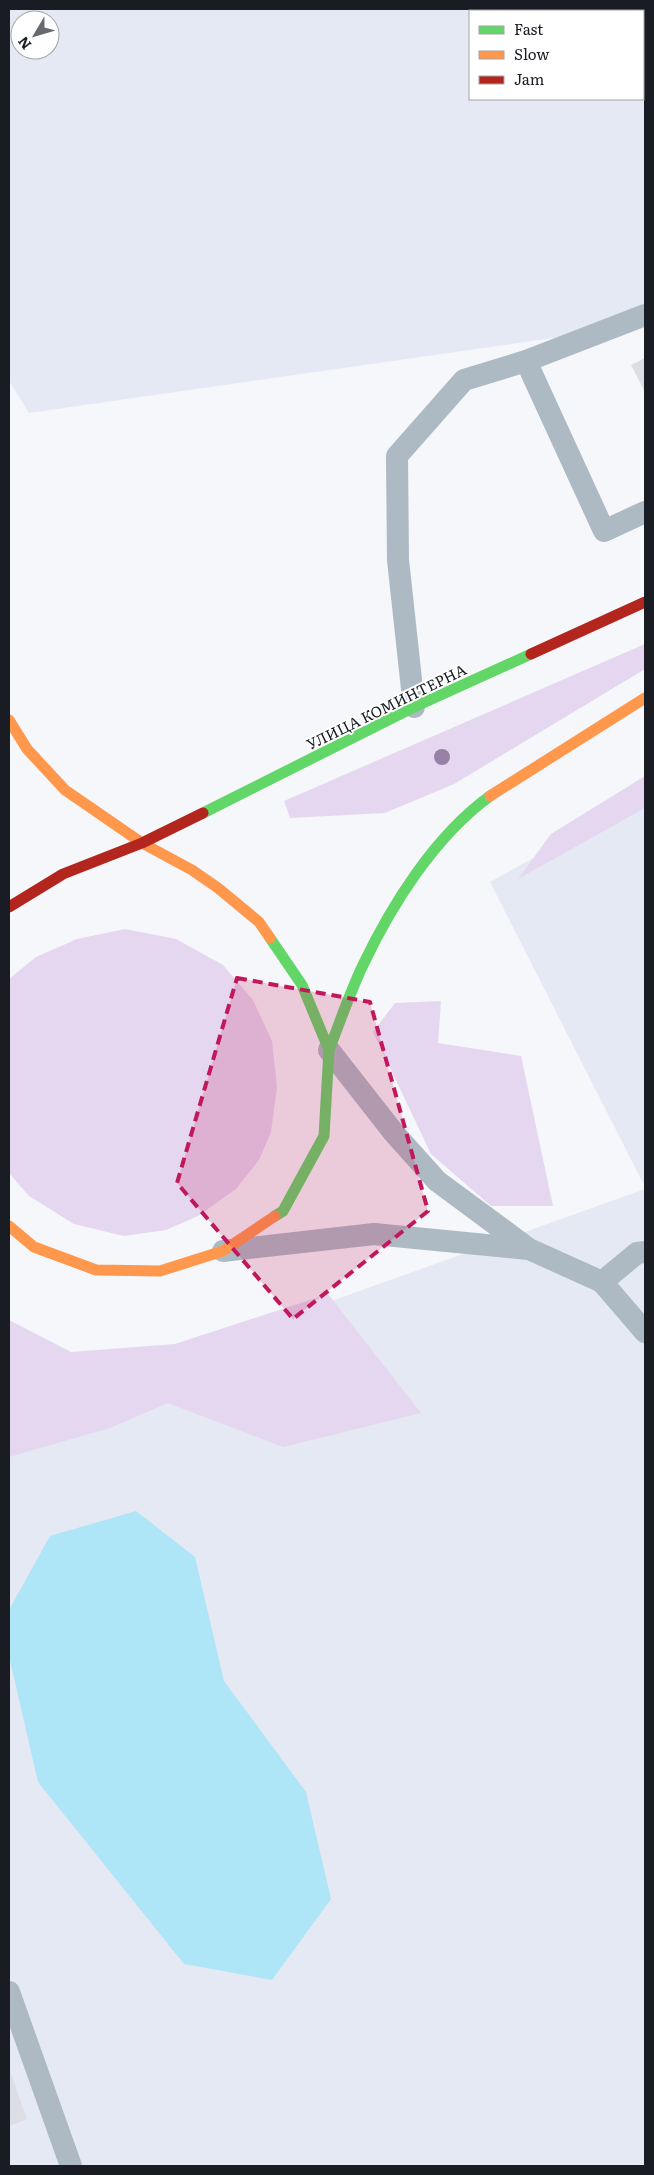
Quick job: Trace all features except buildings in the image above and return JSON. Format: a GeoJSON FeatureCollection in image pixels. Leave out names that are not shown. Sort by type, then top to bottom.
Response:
{"type":"FeatureCollection","features":[{"type":"Feature","properties":{"kind":"main road","name":"УЛИЦА КОМИНТЕРНА"},"geometry":{"type":"LineString","coordinates":[[9,907],[63,874],[142,843],[414,707],[645,602]]}},
{"type":"Feature","properties":{"kind":"main road"},"geometry":{"type":"LineString","coordinates":[[9,1226],[34,1247],[96,1270],[160,1271],[223,1251],[283,1211],[324,1136],[329,1050],[363,965],[404,892],[441,841],[468,812],[500,788],[645,698]]}},
{"type":"Feature","properties":{"kind":"main road"},"geometry":{"type":"LineString","coordinates":[[9,720],[27,749],[64,790],[142,843],[192,870],[218,888],[258,922],[302,985],[329,1050]]}},
{"type":"Feature","properties":{"kind":"lane"},"geometry":{"type":"LineString","coordinates":[[414,707],[398,560],[397,456],[464,380],[526,361],[645,315]]}},
{"type":"Feature","properties":{"kind":"lane"},"geometry":{"type":"LineString","coordinates":[[526,361],[604,531],[645,512]]}},
{"type":"Feature","properties":{"kind":"lane"},"geometry":{"type":"LineString","coordinates":[[329,1050],[394,1133],[437,1181],[529,1249],[602,1282],[645,1332]]}},
{"type":"Feature","properties":{"kind":"lane"},"geometry":{"type":"LineString","coordinates":[[223,1251],[374,1234],[529,1249]]}},
{"type":"Feature","properties":{"kind":"lane"},"geometry":{"type":"LineString","coordinates":[[602,1282],[637,1253],[645,1252]]}},
{"type":"Feature","properties":{"kind":"lane"},"geometry":{"type":"LineString","coordinates":[[9,1992],[70,2166]]}},
{"type":"Feature","properties":{"kind":"highlighted area"},"geometry":{"type":"Polygon","coordinates":[[[237,978],[370,1002],[428,1211],[293,1319],[177,1183],[237,978]]]}},
{"type":"Feature","properties":{"kind":"shaded area"},"geometry":{"type":"Polygon","coordinates":[[[9,9],[645,9],[645,325],[29,413],[9,381],[9,9]]]}},
{"type":"Feature","properties":{"kind":"shaded area"},"geometry":{"type":"Polygon","coordinates":[[[645,644],[645,669],[454,784],[385,813],[290,818],[284,801],[645,644]]]}},
{"type":"Feature","properties":{"kind":"shaded area"},"geometry":{"type":"Polygon","coordinates":[[[645,776],[645,808],[518,879],[551,834],[645,776]]]}},
{"type":"Feature","properties":{"kind":"shaded area"},"geometry":{"type":"Polygon","coordinates":[[[645,796],[645,1187],[490,882],[645,796]]]}},
{"type":"Feature","properties":{"kind":"shaded area"},"geometry":{"type":"Polygon","coordinates":[[[125,929],[176,939],[223,965],[253,1000],[272,1041],[277,1087],[271,1132],[259,1160],[236,1189],[198,1216],[166,1230],[124,1236],[74,1224],[29,1196],[9,1173],[9,979],[36,957],[77,939],[125,929]]]}},
{"type":"Feature","properties":{"kind":"shaded area"},"geometry":{"type":"Polygon","coordinates":[[[441,1001],[438,1043],[521,1056],[553,1206],[491,1206],[431,1154],[373,1032],[395,1003],[441,1001]]]}},
{"type":"Feature","properties":{"kind":"shaded area"},"geometry":{"type":"Polygon","coordinates":[[[645,1189],[645,2166],[9,2166],[9,1416],[645,1189]]]}},
{"type":"Feature","properties":{"kind":"shaded area"},"geometry":{"type":"Polygon","coordinates":[[[328,1294],[421,1413],[283,1447],[168,1403],[110,1428],[9,1457],[9,1320],[71,1352],[175,1344],[328,1294]]]}},
{"type":"Feature","properties":{"kind":"water"},"geometry":{"type":"Polygon","coordinates":[[[136,1511],[195,1557],[224,1681],[306,1792],[331,1899],[272,1980],[184,1964],[38,1782],[9,1656],[9,1610],[50,1536],[136,1511]]]}},
{"type":"Feature","properties":{"kind":"traffic: fast"},"geometry":{"type":"LineString","coordinates":[[203,813],[414,707],[531,654]]}},
{"type":"Feature","properties":{"kind":"traffic: fast"},"geometry":{"type":"LineString","coordinates":[[329,1050],[363,965],[401,895],[433,851],[470,812],[490,796]]}},
{"type":"Feature","properties":{"kind":"traffic: fast"},"geometry":{"type":"LineString","coordinates":[[270,938],[302,985],[329,1050],[324,1136],[283,1211],[275,1216]]}},
{"type":"Feature","properties":{"kind":"traffic: slow"},"geometry":{"type":"LineString","coordinates":[[490,796],[645,698]]}},
{"type":"Feature","properties":{"kind":"traffic: slow"},"geometry":{"type":"LineString","coordinates":[[9,720],[27,749],[65,790],[142,843],[192,870],[218,888],[259,922],[270,938]]}},
{"type":"Feature","properties":{"kind":"traffic: slow"},"geometry":{"type":"LineString","coordinates":[[9,1226],[34,1247],[96,1270],[160,1271],[223,1251],[275,1216]]}},
{"type":"Feature","properties":{"kind":"traffic: jam"},"geometry":{"type":"LineString","coordinates":[[531,654],[645,602]]}},
{"type":"Feature","properties":{"kind":"traffic: jam"},"geometry":{"type":"LineString","coordinates":[[9,907],[63,874],[142,843],[203,813]]}}]}
